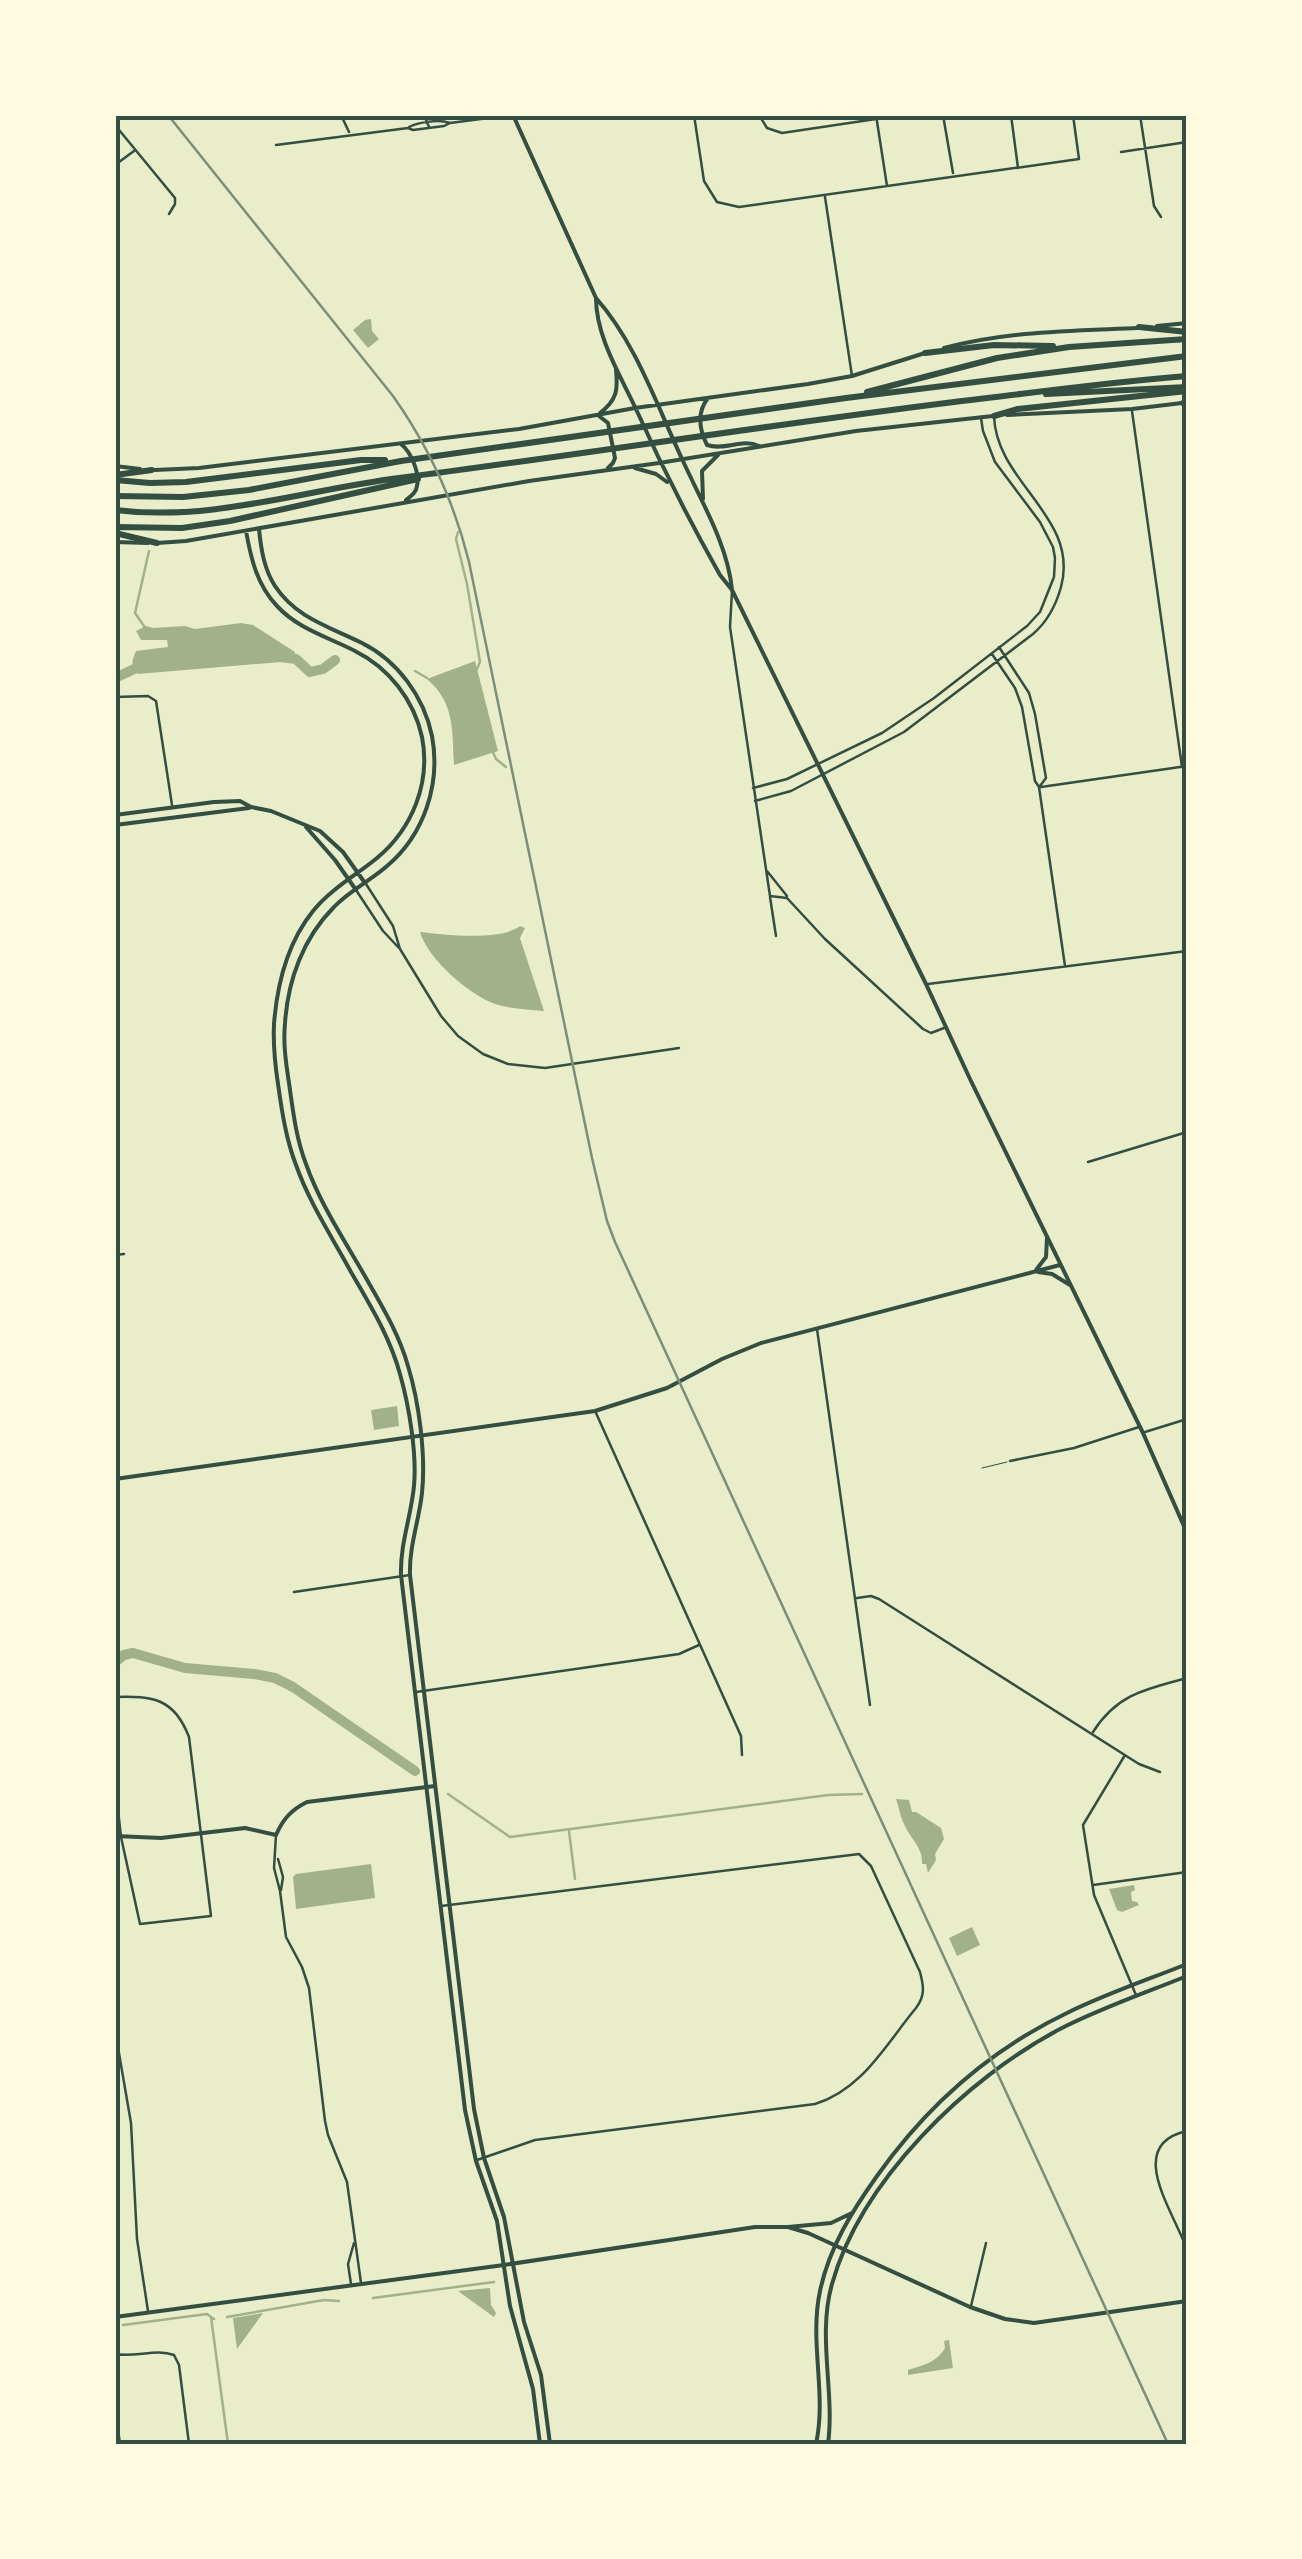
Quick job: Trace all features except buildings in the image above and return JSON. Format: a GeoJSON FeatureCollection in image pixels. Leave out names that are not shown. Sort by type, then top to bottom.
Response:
{"type":"FeatureCollection","features":[{"type":"Feature","properties":{"kind":"highway"},"geometry":{"type":"LineString","coordinates":[[1139,328],[1187,335]]}},
{"type":"Feature","properties":{"kind":"highway"},"geometry":{"type":"LineString","coordinates":[[924,353],[994,345],[1069,347],[1151,342],[1187,335]]}},
{"type":"Feature","properties":{"kind":"highway"},"geometry":{"type":"LineString","coordinates":[[846,398],[997,358],[1069,347]]}},
{"type":"Feature","properties":{"kind":"highway"},"geometry":{"type":"LineString","coordinates":[[115,478],[169,483],[401,461],[769,408],[1187,356]]}},
{"type":"Feature","properties":{"kind":"highway"},"geometry":{"type":"LineString","coordinates":[[115,510],[209,512],[434,474],[771,425],[1187,376]]}},
{"type":"Feature","properties":{"kind":"highway"},"geometry":{"type":"LineString","coordinates":[[1014,395],[1187,389]]}},
{"type":"Feature","properties":{"kind":"highway"},"geometry":{"type":"LineString","coordinates":[[994,416],[1018,409],[1187,389]]}},
{"type":"Feature","properties":{"kind":"highway"},"geometry":{"type":"LineString","coordinates":[[115,496],[173,498],[248,490],[362,464]]}},
{"type":"Feature","properties":{"kind":"highway"},"geometry":{"type":"LineString","coordinates":[[115,478],[152,470]]}},
{"type":"Feature","properties":{"kind":"highway"},"geometry":{"type":"LineString","coordinates":[[115,530],[230,521],[366,487]]}},
{"type":"Feature","properties":{"kind":"highway"},"geometry":{"type":"LineString","coordinates":[[115,530],[157,542]]}},
{"type":"Feature","properties":{"kind":"main road"},"geometry":{"type":"LineString","coordinates":[[513,115],[596,298],[610,313],[658,405],[730,571],[732,590]]}},
{"type":"Feature","properties":{"kind":"main road"},"geometry":{"type":"LineString","coordinates":[[596,298],[596,316],[615,365],[670,485],[732,590],[824,774],[1143,1432],[1187,1532]]}},
{"type":"Feature","properties":{"kind":"main road"},"geometry":{"type":"LineString","coordinates":[[115,466],[152,470],[199,468],[519,429],[852,376],[966,342],[1022,334],[1187,323]]}},
{"type":"Feature","properties":{"kind":"main road"},"geometry":{"type":"LineString","coordinates":[[597,415],[616,398],[615,365]]}},
{"type":"Feature","properties":{"kind":"main road"},"geometry":{"type":"LineString","coordinates":[[708,398],[700,414],[707,445],[714,448],[750,442],[760,446]]}},
{"type":"Feature","properties":{"kind":"main road"},"geometry":{"type":"LineString","coordinates":[[115,542],[186,541],[856,431],[981,416],[1132,410],[1186,403]]}},
{"type":"Feature","properties":{"kind":"main road"},"geometry":{"type":"LineString","coordinates":[[597,415],[608,423],[615,458],[604,470]]}},
{"type":"Feature","properties":{"kind":"main road"},"geometry":{"type":"LineString","coordinates":[[399,443],[410,452],[418,483],[412,496],[402,503]]}},
{"type":"Feature","properties":{"kind":"main road"},"geometry":{"type":"LineString","coordinates":[[703,504],[702,472],[721,452]]}},
{"type":"Feature","properties":{"kind":"main road"},"geometry":{"type":"LineString","coordinates":[[631,467],[656,474],[670,485]]}},
{"type":"Feature","properties":{"kind":"main road"},"geometry":{"type":"LineString","coordinates":[[246,531],[255,571],[265,592],[300,625],[368,658],[388,675],[411,705],[424,751],[422,783],[407,825],[390,846],[314,910],[296,938],[281,980],[275,1014],[275,1062],[283,1117],[296,1165],[380,1324],[400,1373],[414,1461],[414,1487],[401,1551],[402,1575],[465,2110],[476,2160],[497,2221],[510,2306],[533,2389],[540,2442],[550,2442],[543,2386],[524,2322],[504,2217],[484,2158],[474,2109],[410,1575],[410,1552],[423,1488],[410,1373],[389,1318],[305,1162],[286,1062],[285,1015],[294,972],[307,943],[332,908],[390,864],[411,839],[426,810],[434,751],[430,727],[412,688],[396,668],[374,650],[315,622],[287,602],[266,568],[258,529]]}},
{"type":"Feature","properties":{"kind":"main road"},"geometry":{"type":"LineString","coordinates":[[368,658],[374,650]]}},
{"type":"Feature","properties":{"kind":"main road"},"geometry":{"type":"LineString","coordinates":[[388,675],[396,668]]}},
{"type":"Feature","properties":{"kind":"main road"},"geometry":{"type":"LineString","coordinates":[[422,783],[432,785]]}},
{"type":"Feature","properties":{"kind":"main road"},"geometry":{"type":"LineString","coordinates":[[115,815],[240,801],[251,807]]}},
{"type":"Feature","properties":{"kind":"main road"},"geometry":{"type":"LineString","coordinates":[[199,804],[201,813]]}},
{"type":"Feature","properties":{"kind":"main road"},"geometry":{"type":"LineString","coordinates":[[115,825],[251,807],[272,811],[320,831],[343,852],[366,883]]}},
{"type":"Feature","properties":{"kind":"main road"},"geometry":{"type":"LineString","coordinates":[[305,826],[356,890]]}},
{"type":"Feature","properties":{"kind":"main road"},"geometry":{"type":"LineString","coordinates":[[275,1014],[285,1015]]}},
{"type":"Feature","properties":{"kind":"main road"},"geometry":{"type":"LineString","coordinates":[[296,1165],[305,1162]]}},
{"type":"Feature","properties":{"kind":"main road"},"geometry":{"type":"LineString","coordinates":[[1034,1272],[1046,1258],[1048,1238]]}},
{"type":"Feature","properties":{"kind":"main road"},"geometry":{"type":"LineString","coordinates":[[115,1479],[595,1412],[667,1388],[750,1348],[1060,1265]]}},
{"type":"Feature","properties":{"kind":"main road"},"geometry":{"type":"LineString","coordinates":[[1034,1272],[1052,1274],[1072,1287]]}},
{"type":"Feature","properties":{"kind":"main road"},"geometry":{"type":"LineString","coordinates":[[380,1324],[389,1318]]}},
{"type":"Feature","properties":{"kind":"main road"},"geometry":{"type":"LineString","coordinates":[[401,1551],[410,1552]]}},
{"type":"Feature","properties":{"kind":"main road"},"geometry":{"type":"LineString","coordinates":[[407,1624],[416,1623]]}},
{"type":"Feature","properties":{"kind":"main road"},"geometry":{"type":"LineString","coordinates":[[118,1837],[161,1838],[245,1828],[276,1834],[286,1817],[306,1802],[435,1786]]}},
{"type":"Feature","properties":{"kind":"main road"},"geometry":{"type":"LineString","coordinates":[[816,2444],[817,2310],[823,2278],[852,2213],[894,2151],[925,2116],[990,2059],[1034,2030],[1076,2008],[1187,1964]]}},
{"type":"Feature","properties":{"kind":"main road"},"geometry":{"type":"LineString","coordinates":[[828,2444],[830,2384],[826,2334],[832,2284],[863,2214],[883,2184],[934,2124],[988,2076],[1036,2043],[1082,2018],[1187,1976]]}},
{"type":"Feature","properties":{"kind":"main road"},"geometry":{"type":"LineString","coordinates":[[925,2116],[934,2124]]}},
{"type":"Feature","properties":{"kind":"main road"},"geometry":{"type":"LineString","coordinates":[[115,2317],[755,2227],[830,2223],[852,2213]]}},
{"type":"Feature","properties":{"kind":"main road"},"geometry":{"type":"LineString","coordinates":[[788,2227],[1005,2320],[1034,2323],[1187,2301]]}},
{"type":"Feature","properties":{"kind":"main road"},"geometry":{"type":"LineString","coordinates":[[818,2386],[830,2384]]}},
{"type":"Feature","properties":{"kind":"street"},"geometry":{"type":"LineString","coordinates":[[342,115],[350,134]]}},
{"type":"Feature","properties":{"kind":"street"},"geometry":{"type":"LineString","coordinates":[[424,115],[428,125]]}},
{"type":"Feature","properties":{"kind":"street"},"geometry":{"type":"LineString","coordinates":[[276,145],[445,120],[450,123],[513,115]]}},
{"type":"Feature","properties":{"kind":"street"},"geometry":{"type":"LineString","coordinates":[[694,115],[704,181],[717,202],[739,207],[1079,158],[1073,115]]}},
{"type":"Feature","properties":{"kind":"street"},"geometry":{"type":"LineString","coordinates":[[759,115],[767,128],[782,133],[876,117],[887,186]]}},
{"type":"Feature","properties":{"kind":"street"},"geometry":{"type":"LineString","coordinates":[[944,115],[953,176]]}},
{"type":"Feature","properties":{"kind":"street"},"geometry":{"type":"LineString","coordinates":[[1010,115],[1018,168]]}},
{"type":"Feature","properties":{"kind":"street"},"geometry":{"type":"LineString","coordinates":[[1140,115],[1154,206],[1161,217]]}},
{"type":"Feature","properties":{"kind":"street"},"geometry":{"type":"LineString","coordinates":[[115,125],[174,198],[169,214]]}},
{"type":"Feature","properties":{"kind":"street"},"geometry":{"type":"LineString","coordinates":[[1121,152],[1187,142]]}},
{"type":"Feature","properties":{"kind":"street"},"geometry":{"type":"LineString","coordinates":[[115,165],[135,150]]}},
{"type":"Feature","properties":{"kind":"street"},"geometry":{"type":"LineString","coordinates":[[825,195],[852,376]]}},
{"type":"Feature","properties":{"kind":"street"},"geometry":{"type":"LineString","coordinates":[[1039,787],[1184,767],[1132,410]]}},
{"type":"Feature","properties":{"kind":"street"},"geometry":{"type":"LineString","coordinates":[[754,788],[782,782],[819,765],[914,713],[1040,612],[1052,587],[1055,558],[1044,527],[995,462],[981,416]]}},
{"type":"Feature","properties":{"kind":"street"},"geometry":{"type":"LineString","coordinates":[[755,801],[784,794],[920,722],[1040,628],[1049,616],[1062,583],[1064,550],[1052,523],[1002,452],[994,431],[994,416]]}},
{"type":"Feature","properties":{"kind":"street"},"geometry":{"type":"LineString","coordinates":[[732,590],[730,628],[776,936]]}},
{"type":"Feature","properties":{"kind":"street"},"geometry":{"type":"LineString","coordinates":[[999,647],[1024,684],[1032,704],[1046,778],[1039,787]]}},
{"type":"Feature","properties":{"kind":"street"},"geometry":{"type":"LineString","coordinates":[[991,653],[1019,697],[1025,715],[1065,966]]}},
{"type":"Feature","properties":{"kind":"street"},"geometry":{"type":"LineString","coordinates":[[115,697],[148,696],[156,702],[172,808]]}},
{"type":"Feature","properties":{"kind":"street"},"geometry":{"type":"LineString","coordinates":[[766,871],[824,939],[923,1028],[931,1033],[946,1028]]}},
{"type":"Feature","properties":{"kind":"street"},"geometry":{"type":"LineString","coordinates":[[366,883],[394,926],[400,949],[416,978],[448,1025],[470,1046],[496,1060],[520,1067],[545,1068],[679,1048]]}},
{"type":"Feature","properties":{"kind":"street"},"geometry":{"type":"LineString","coordinates":[[356,890],[383,932],[400,949]]}},
{"type":"Feature","properties":{"kind":"street"},"geometry":{"type":"LineString","coordinates":[[770,896],[788,898]]}},
{"type":"Feature","properties":{"kind":"street"},"geometry":{"type":"LineString","coordinates":[[926,984],[1187,951]]}},
{"type":"Feature","properties":{"kind":"street"},"geometry":{"type":"LineString","coordinates":[[1088,1162],[1187,1132]]}},
{"type":"Feature","properties":{"kind":"street"},"geometry":{"type":"LineString","coordinates":[[115,1255],[124,1254]]}},
{"type":"Feature","properties":{"kind":"street"},"geometry":{"type":"LineString","coordinates":[[817,1328],[870,1705]]}},
{"type":"Feature","properties":{"kind":"street"},"geometry":{"type":"LineString","coordinates":[[595,1412],[740,1736],[742,1756]]}},
{"type":"Feature","properties":{"kind":"street"},"geometry":{"type":"LineString","coordinates":[[1143,1432],[1187,1419]]}},
{"type":"Feature","properties":{"kind":"street"},"geometry":{"type":"LineString","coordinates":[[1010,1461],[1074,1448],[1140,1426]]}},
{"type":"Feature","properties":{"kind":"street"},"geometry":{"type":"LineString","coordinates":[[294,1592],[410,1575]]}},
{"type":"Feature","properties":{"kind":"street"},"geometry":{"type":"LineString","coordinates":[[855,1598],[879,1599],[1125,1755],[1160,1772]]}},
{"type":"Feature","properties":{"kind":"street"},"geometry":{"type":"LineString","coordinates":[[415,1692],[679,1654],[700,1645]]}},
{"type":"Feature","properties":{"kind":"street"},"geometry":{"type":"LineString","coordinates":[[1092,1734],[1105,1714],[1128,1696],[1187,1678]]}},
{"type":"Feature","properties":{"kind":"street"},"geometry":{"type":"LineString","coordinates":[[115,1698],[142,1696],[168,1705],[178,1714],[189,1736],[211,1916],[140,1924],[118,1837],[115,1784]]}},
{"type":"Feature","properties":{"kind":"street"},"geometry":{"type":"LineString","coordinates":[[1125,1755],[1084,1822],[1092,1885],[1136,1996]]}},
{"type":"Feature","properties":{"kind":"street"},"geometry":{"type":"LineString","coordinates":[[276,1834],[275,1878],[286,1936],[309,1988],[325,2121],[347,2182],[362,2284]]}},
{"type":"Feature","properties":{"kind":"street"},"geometry":{"type":"LineString","coordinates":[[441,1906],[859,1854],[871,1866],[920,1972],[924,1989],[919,2004],[865,2073],[847,2090],[825,2101],[535,2140],[476,2160]]}},
{"type":"Feature","properties":{"kind":"street"},"geometry":{"type":"LineString","coordinates":[[276,1855],[283,1877],[280,1891]]}},
{"type":"Feature","properties":{"kind":"street"},"geometry":{"type":"LineString","coordinates":[[1092,1885],[1187,1872]]}},
{"type":"Feature","properties":{"kind":"street"},"geometry":{"type":"LineString","coordinates":[[115,2030],[131,2123],[137,2240],[148,2313]]}},
{"type":"Feature","properties":{"kind":"street"},"geometry":{"type":"LineString","coordinates":[[1187,2131],[1163,2142],[1155,2157],[1155,2173],[1187,2250]]}},
{"type":"Feature","properties":{"kind":"street"},"geometry":{"type":"LineString","coordinates":[[351,2286],[348,2264],[354,2242]]}},
{"type":"Feature","properties":{"kind":"street"},"geometry":{"type":"LineString","coordinates":[[970,2307],[986,2243]]}},
{"type":"Feature","properties":{"kind":"street"},"geometry":{"type":"LineString","coordinates":[[115,2354],[174,2355],[189,2444]]}},
{"type":"Feature","properties":{"kind":"street"},"geometry":{"type":"LineString","coordinates":[[115,2408],[120,2444]]}},
{"type":"Feature","properties":{"kind":"lane"},"geometry":{"type":"LineString","coordinates":[[982,1468],[1010,1461]]}},
{"type":"Feature","properties":{"kind":"shaded area"},"geometry":{"type":"Polygon","coordinates":[[[371,319],[372,331],[379,339],[368,348],[353,330],[371,319]]]}},
{"type":"Feature","properties":{"kind":"shaded area"},"geometry":{"type":"Polygon","coordinates":[[[253,625],[295,652],[293,661],[138,674],[134,669],[136,651],[168,647],[167,640],[141,640],[136,631],[146,626],[195,629],[253,625]]]}},
{"type":"Feature","properties":{"kind":"shaded area"},"geometry":{"type":"Polygon","coordinates":[[[475,661],[498,751],[454,765],[447,708],[427,679],[475,661]]]}},
{"type":"Feature","properties":{"kind":"shaded area"},"geometry":{"type":"Polygon","coordinates":[[[525,928],[520,938],[544,1011],[501,1006],[473,992],[440,964],[420,932],[487,935],[525,928]]]}},
{"type":"Feature","properties":{"kind":"shaded area"},"geometry":{"type":"Polygon","coordinates":[[[397,1406],[399,1426],[374,1430],[371,1410],[397,1406]]]}},
{"type":"Feature","properties":{"kind":"shaded area"},"geometry":{"type":"Polygon","coordinates":[[[896,1799],[909,1800],[912,1812],[941,1828],[944,1839],[928,1873],[903,1821],[896,1799]]]}},
{"type":"Feature","properties":{"kind":"shaded area"},"geometry":{"type":"Polygon","coordinates":[[[371,1864],[375,1898],[296,1909],[296,1874],[371,1864]]]}},
{"type":"Feature","properties":{"kind":"shaded area"},"geometry":{"type":"Polygon","coordinates":[[[1134,1885],[1132,1901],[1139,1905],[1122,1912],[1117,1910],[1109,1889],[1134,1885]]]}},
{"type":"Feature","properties":{"kind":"shaded area"},"geometry":{"type":"Polygon","coordinates":[[[972,1927],[980,1945],[957,1956],[949,1938],[972,1927]]]}},
{"type":"Feature","properties":{"kind":"shaded area"},"geometry":{"type":"Polygon","coordinates":[[[490,2288],[494,2317],[458,2291],[490,2288]]]}},
{"type":"Feature","properties":{"kind":"shaded area"},"geometry":{"type":"Polygon","coordinates":[[[263,2313],[237,2349],[233,2318],[263,2313]]]}},
{"type":"Feature","properties":{"kind":"shaded area"},"geometry":{"type":"Polygon","coordinates":[[[949,2340],[953,2368],[908,2375],[908,2370],[938,2357],[945,2348],[944,2341],[949,2340]]]}},
{"type":"Feature","properties":{"kind":"waterway"},"geometry":{"type":"LineString","coordinates":[[458,532],[456,539],[480,662],[476,671]]}},
{"type":"Feature","properties":{"kind":"waterway"},"geometry":{"type":"LineString","coordinates":[[146,629],[135,613],[149,551]]}},
{"type":"Feature","properties":{"kind":"waterway"},"geometry":{"type":"LineString","coordinates":[[280,657],[296,659],[310,672],[335,660]]}},
{"type":"Feature","properties":{"kind":"waterway"},"geometry":{"type":"LineString","coordinates":[[115,678],[145,664]]}},
{"type":"Feature","properties":{"kind":"waterway"},"geometry":{"type":"LineString","coordinates":[[415,671],[427,678]]}},
{"type":"Feature","properties":{"kind":"waterway"},"geometry":{"type":"LineString","coordinates":[[492,750],[506,767]]}},
{"type":"Feature","properties":{"kind":"waterway"},"geometry":{"type":"LineString","coordinates":[[115,1662],[133,1653],[185,1668],[275,1678],[415,1771]]}},
{"type":"Feature","properties":{"kind":"waterway"},"geometry":{"type":"LineString","coordinates":[[448,1794],[510,1837],[828,1795],[862,1794]]}},
{"type":"Feature","properties":{"kind":"waterway"},"geometry":{"type":"LineString","coordinates":[[569,1831],[575,1879]]}},
{"type":"Feature","properties":{"kind":"waterway"},"geometry":{"type":"LineString","coordinates":[[373,2298],[494,2282]]}},
{"type":"Feature","properties":{"kind":"waterway"},"geometry":{"type":"LineString","coordinates":[[227,2317],[324,2300],[339,2301]]}},
{"type":"Feature","properties":{"kind":"waterway"},"geometry":{"type":"LineString","coordinates":[[123,2325],[207,2314],[214,2319]]}},
{"type":"Feature","properties":{"kind":"waterway"},"geometry":{"type":"LineString","coordinates":[[211,2317],[228,2444]]}},
{"type":"Feature","properties":{"kind":"railway"},"geometry":{"type":"LineString","coordinates":[[168,115],[393,396],[418,435],[448,496],[469,562],[607,1221],[1168,2444]]}}]}
